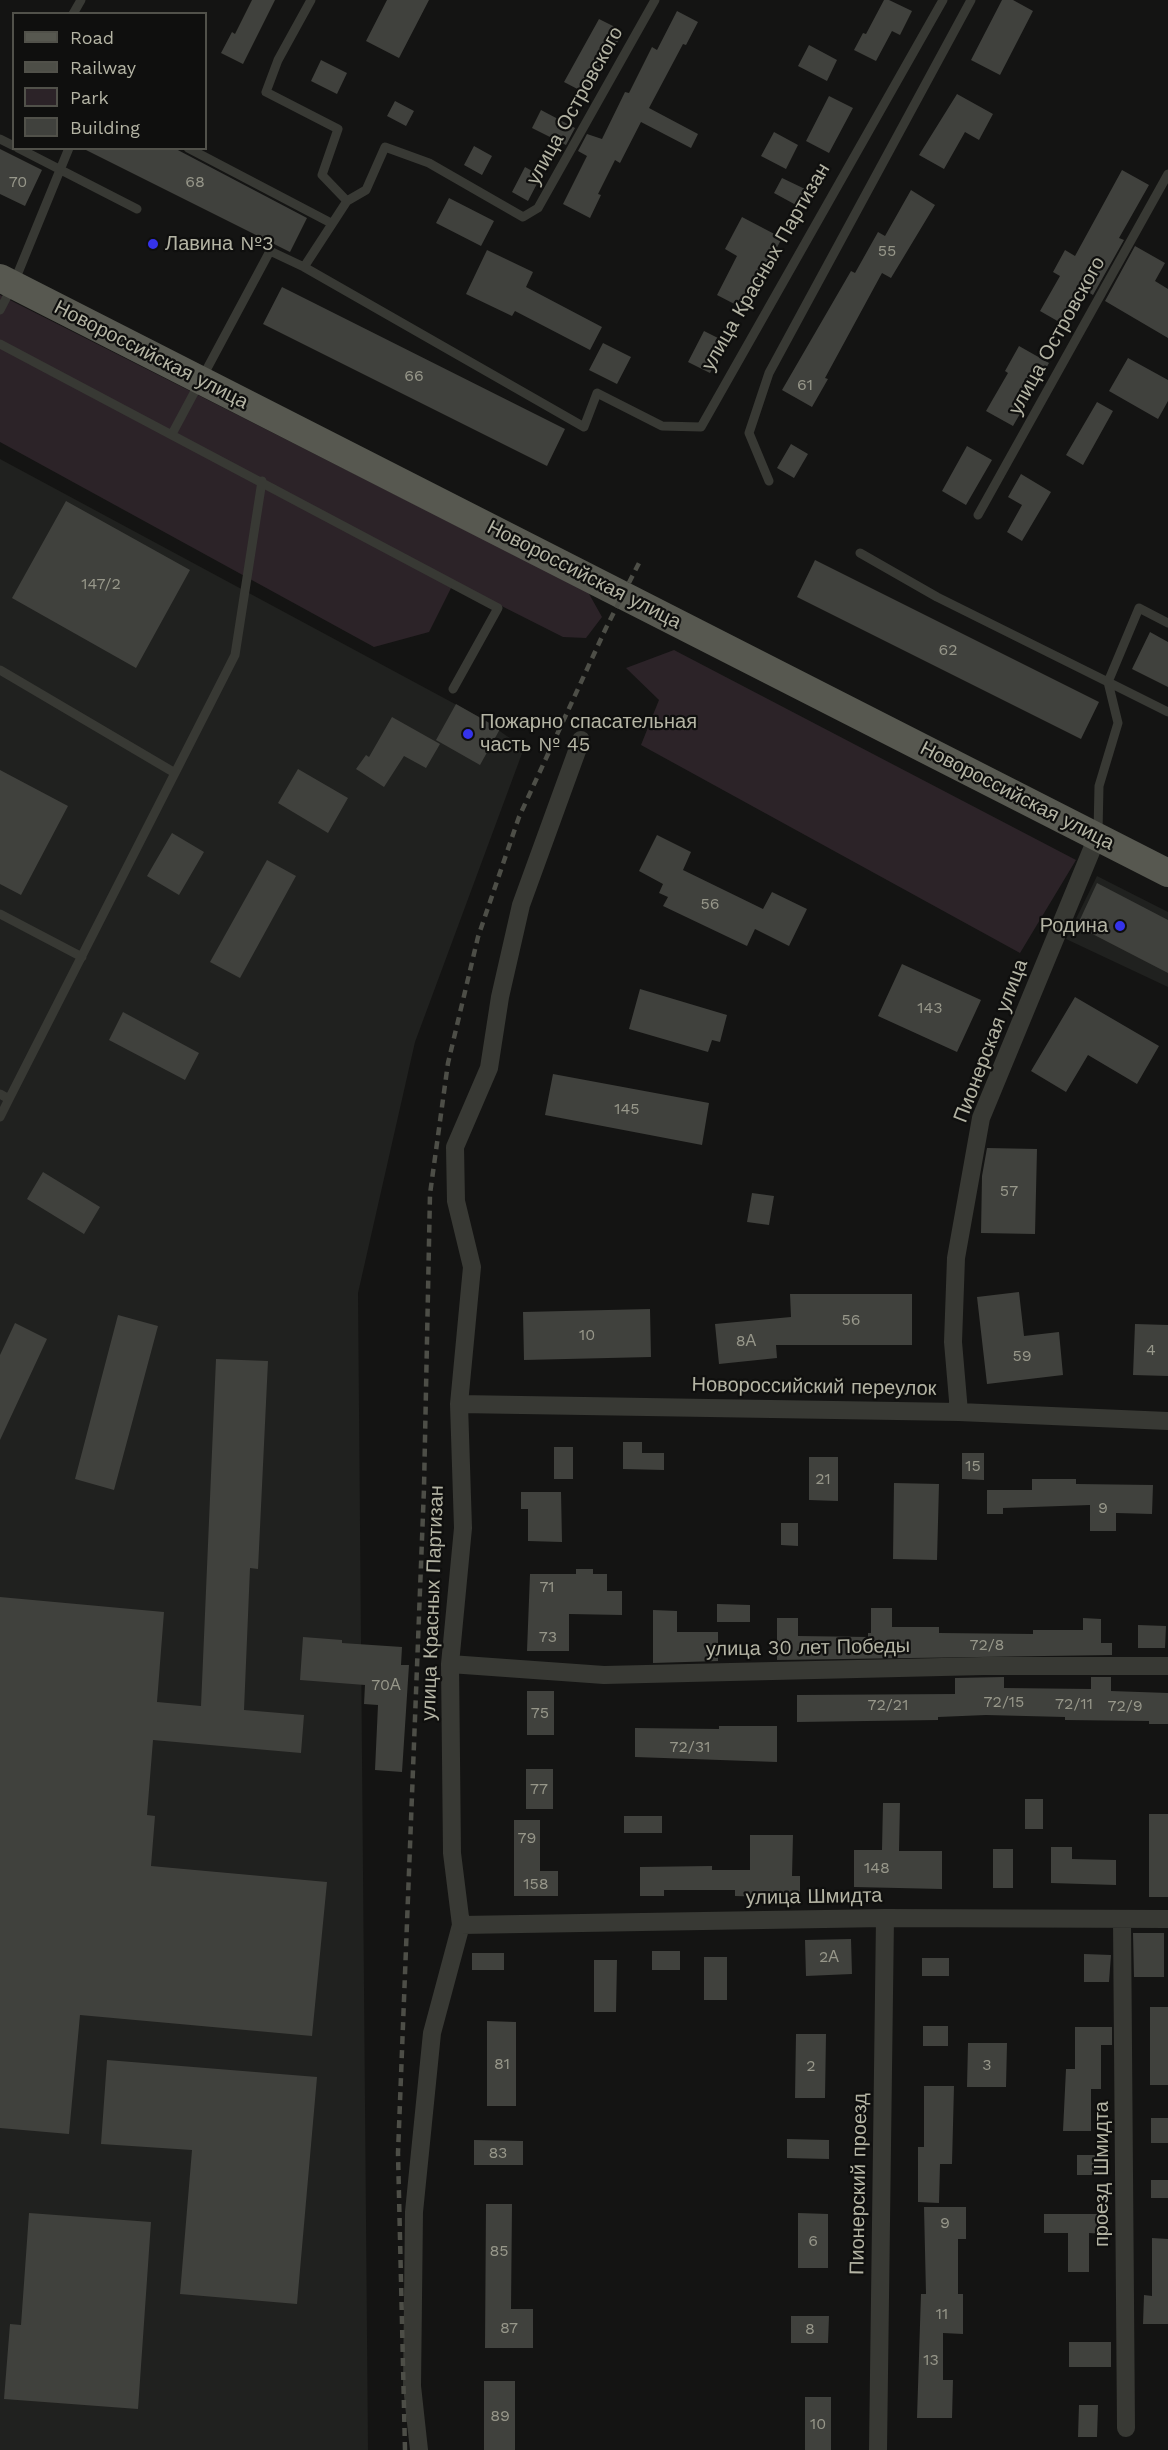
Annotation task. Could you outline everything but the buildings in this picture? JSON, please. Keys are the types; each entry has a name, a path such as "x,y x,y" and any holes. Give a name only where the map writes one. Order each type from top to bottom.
{"main road":[{"name":"Новороссийская улица","path":"7,282 1168,873"}],"street":[{"name":"улица Красных Партизан","path":"419,2450 412,2386 414,2212 432,2033 461,1925 452,1853 450,1664 463,1528 459,1404 472,1267 456,1201 455,1147 489,1068 500,997 521,905 581,740"},
{"name":"Пионерская улица","path":"959,1412 953,1342 956,1258 981,1118 1097,837"},
{"name":"Новороссийский переулок","path":"459,1404 959,1412 1168,1421"},
{"name":"улица 30 лет Победы","path":"450,1664 604,1675 984,1666 1168,1665"},
{"name":"улица Шмидта","path":"461,1925 885,1918 1168,1919"},
{"name":"Пионерский проезд","path":"878,2450 885,1918"},
{"name":"проезд Шмидта","path":"1122,1920 1126,2428"}],"lane":[{"path":"172,434 270,251 304,267 330,223 347,201 322,175 338,129 266,92 278,60 311,0"},
{"name":"улица Островского","path":"347,201 366,190 385,147 429,163 523,217 538,208 655,0"},
{"name":"улица Красных Партизан","path":"304,267 584,428 597,393 662,426 701,427 943,0"},
{"path":"769,481 749,433 769,373 971,0"},
{"path":"22,150 137,209"},
{"path":"0,310 7,282 68,150"},
{"path":"192,150 330,223"},
{"name":"улица Островского","path":"978,515 1168,174"},
{"path":"0,344 498,608 453,689"},
{"path":"0,1117 4,1097 82,957 235,656 262,481"},
{"path":"860,553 937,597 1168,712"},
{"path":"1097,837 1099,786 1118,723 1108,682 1139,608 1168,623"},
{"path":"0,670 175,773"},
{"path":"0,914 82,957"}],"shaded area":[{"path":"0,459 481,718 524,748 415,1042 358,1293 368,2450 0,2450"},
{"name":"Родина","path":"1097,876 1168,912 1168,987 1066,939"}],"green space":[{"path":"0,295 588,592 602,617 586,638 563,637 454,582 429,632 374,647 0,442"},
{"path":"674,650 1076,860 1020,953 641,745 659,700 626,668"}],"railway":[{"path":"405,2450 398,2153 424,1488 430,1194 448,1063 478,937 519,817 606,628 640,561"}],"place":[{"name":"Лавина №3","path":"153,244"},
{"name":"Пожарно спасательная часть № 45","path":"468,734"},
{"name":"Родина","path":"1120,926"}]}
